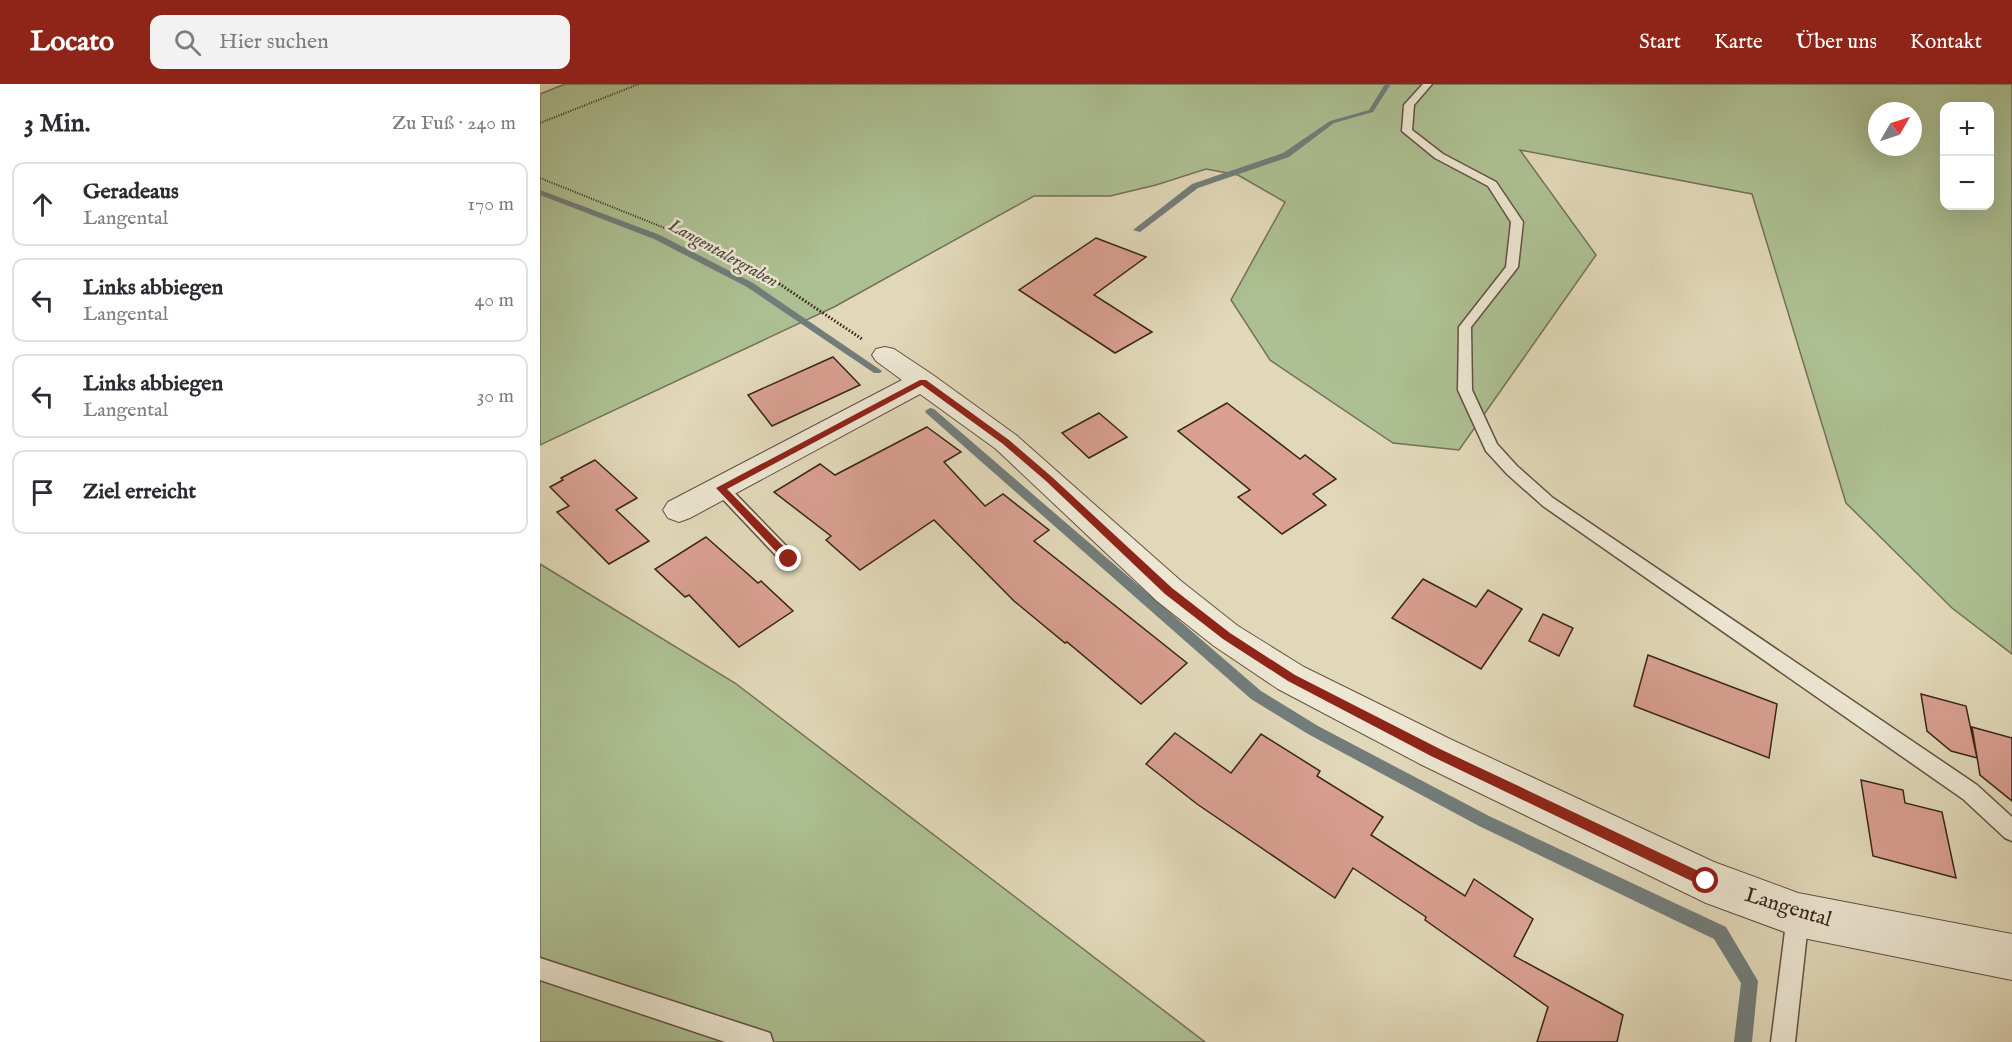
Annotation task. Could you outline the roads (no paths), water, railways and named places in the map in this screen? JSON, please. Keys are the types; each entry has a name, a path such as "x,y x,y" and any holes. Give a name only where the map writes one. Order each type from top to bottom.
{"street":[{"name":"Langental","path":"885,355 1006,442 1169,591 1226,636 1292,678 1597,831 1706,881 1797,915 2012,957"},
{"path":"679,510 923,381"}],"lane":[{"path":"1428,84 1409,105 1407,131 1439,156 1492,184 1517,222 1512,267 1465,327 1465,390 1491,447 1512,470 1548,502 1970,792 2012,831"},
{"path":"721,488 789,559"},
{"path":"1783,1042 1797,915"},
{"path":"540,969 761,1042"}],"waterway":[{"path":"1137,230 1195,186 1286,155 1332,122 1371,111 1388,84"},
{"name":"Langentalergraben","path":"540,192 657,237 750,285 877,371"},
{"name":"Langentalergraben","path":"930,411 1256,695 1313,730 1484,821 1720,933 1750,981 1743,1042"}]}
